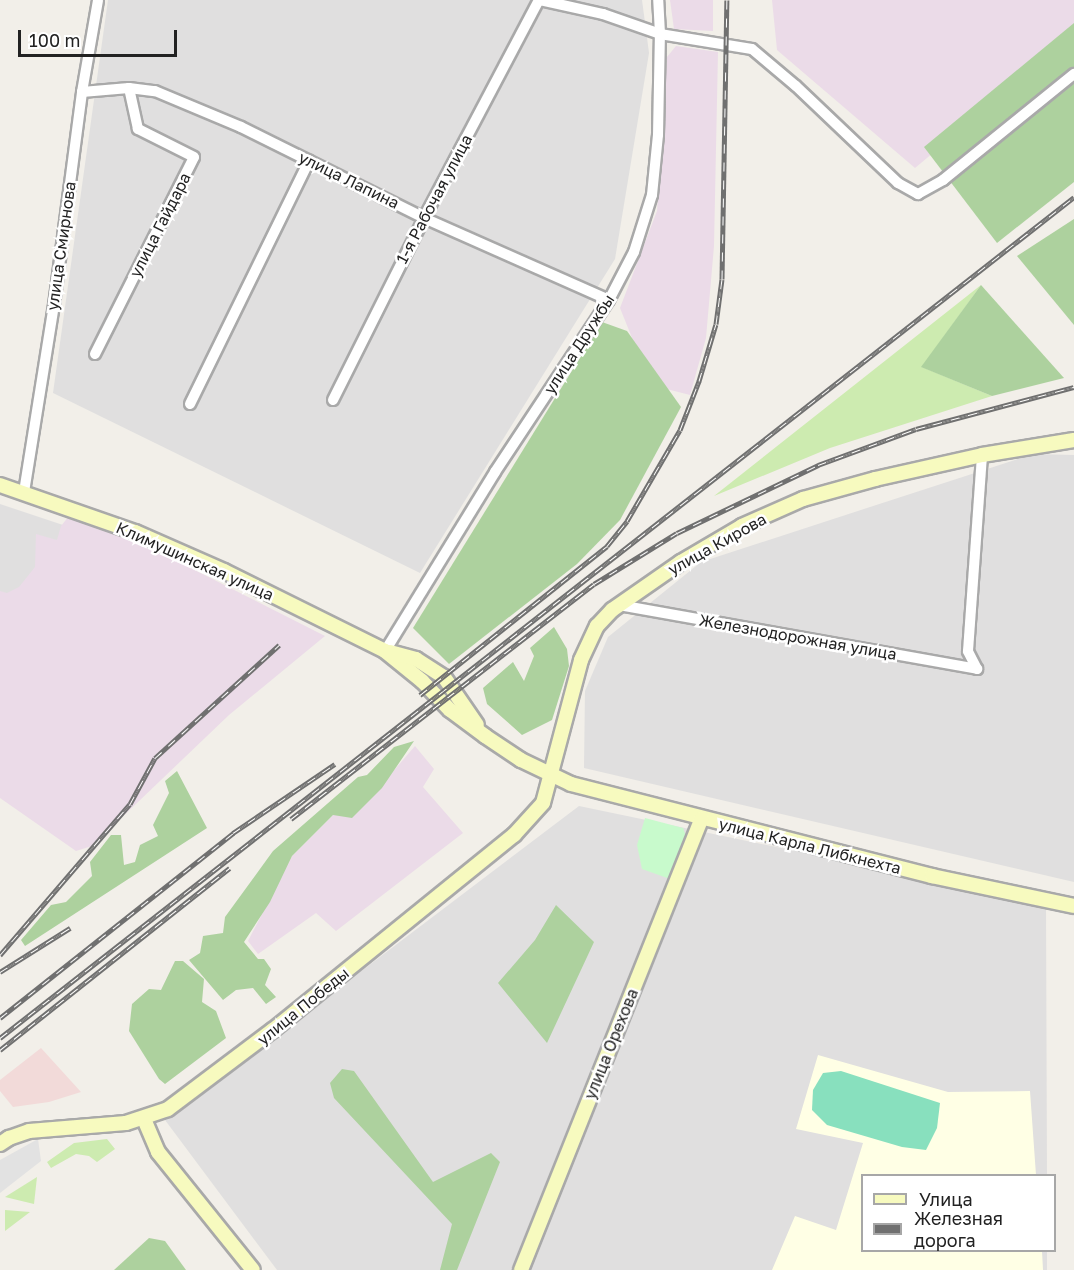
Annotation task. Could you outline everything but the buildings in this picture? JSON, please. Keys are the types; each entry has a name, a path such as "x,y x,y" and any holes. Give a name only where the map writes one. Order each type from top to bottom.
{"street":[{"name":"улица Смирнова","path":"24,492 54,304 82,92 98,0"},
{"name":"1-я Рабочая улица","path":"333,400 424,218 540,0 603,14 660,34 752,49 796,86 898,183 918,194 943,180 1074,74"},
{"name":"улица Дружбы","path":"385,651 495,472 609,300 634,252 652,195 658,135 660,34 658,0"},
{"name":"улица Лапина","path":"82,92 129,88 155,90 241,127 424,218 609,300"},
{"name":"улица Гайдара","path":"95,354 194,158 138,129 129,88"},
{"path":"190,404 309,161"},
{"name":"улица Кирова","path":"550,775 581,660 597,626 619,605 681,562 742,526 803,499 875,479 982,455 1074,440"},
{"name":"Железнодорожная улица","path":"619,605 977,669 968,651 982,455"},
{"name":"Климушинская улица","path":"0,485 154,541 224,572 385,651 416,658 444,677 485,736 550,775"},
{"name":"улица Карла Либкнехта","path":"550,775 571,784 701,819 932,876 1074,906"},
{"name":"улица Победы","path":"0,1144 29,1131 126,1124 168,1109 273,1030 514,835 543,803 550,775"},
{"name":"улица Орехова","path":"521,1270 701,819"},
{"path":"144,1119 158,1152 253,1270"}],"shaded area":[{"path":"108,0 642,0 649,53 615,259 420,573 53,393"},
{"path":"670,0 713,0 713,31 674,29"},
{"path":"772,0 1074,0 1074,35 915,168 777,50"},
{"path":"676,46 718,52 714,246 706,338 690,395 651,385 620,308 657,211 667,57"},
{"path":"1033,454 1074,455 1074,882 584,768 585,691 608,637 701,562"},
{"path":"0,504 63,525 0,731"},
{"path":"69,516 163,554 325,636 229,715 92,846 76,851 0,798 0,591 7,593 19,587 35,567 36,534 57,540 61,526"},
{"path":"415,746 434,769 423,787 463,833 336,931 316,913 258,954 248,941 292,856 333,815 390,775"},
{"path":"579,806 1046,903 1047,1174 861,1174 861,1252 1047,1252 1047,1270 277,1270 165,1120"},
{"path":"41,1048 81,1092 49,1102 13,1107 0,1091 0,1080"},
{"path":"818,1055 948,1092 1030,1091 1036,1174 861,1174 861,1252 1042,1252 1043,1270 772,1270 795,1216 836,1230 863,1143 796,1129"},
{"path":"38,1139 41,1161 0,1193 0,1160"}],"green space":[{"path":"1074,23 1074,182 997,243 924,147"},
{"path":"1074,219 1074,325 1017,256"},
{"path":"981,285 922,367 992,396 830,448 714,496"},
{"path":"981,285 1064,378 992,396 921,367"},
{"path":"602,322 627,331 681,407 620,520 577,564 449,664 413,628"},
{"path":"554,627 567,649 569,666 552,720 522,735 487,704 483,688 513,662 524,681 534,656 530,648"},
{"path":"414,741 382,788 352,818 333,815 292,856 270,902 244,942 258,959 264,959 271,969 265,985 276,997 266,1004 253,988 236,990 223,1000 189,960 200,953 203,936 223,933 225,917 273,851 358,777 367,775 394,747"},
{"path":"177,771 207,828 25,946 21,940 51,905 66,902 92,876 90,862 111,835 121,835 124,865 135,862 140,845 158,836 153,825 169,793 165,781"},
{"path":"645,818 683,828 687,839 670,879 642,869 637,845"},
{"path":"556,905 594,942 547,1043 498,983 535,940"},
{"path":"175,961 183,961 204,979 202,1002 216,1011 226,1038 165,1084 159,1079 129,1031 132,1004 149,989 161,990"},
{"path":"342,1069 354,1071 433,1182 491,1153 500,1162 457,1270 440,1270 452,1224 334,1098 330,1083"},
{"path":"841,1071 940,1103 937,1128 926,1150 902,1147 827,1125 812,1110 813,1090 823,1073"},
{"path":"107,1139 115,1149 97,1162 89,1156 76,1154 51,1168 47,1162 74,1143"},
{"path":"37,1177 34,1204 5,1197"},
{"path":"5,1210 30,1212 5,1231"},
{"path":"149,1238 165,1241 186,1270 114,1270"}],"railway":[{"path":"420,695 607,546 627,521 680,430 699,381 716,324 722,279 727,0"},
{"path":"0,1038 1074,197"},
{"path":"291,819 594,584 677,533 818,465 916,429 1074,387"},
{"path":"0,955 130,804 155,758 279,645"},
{"path":"0,1018 233,833 335,764"},
{"path":"0,1050 230,868"},
{"path":"0,972 70,928"}]}
